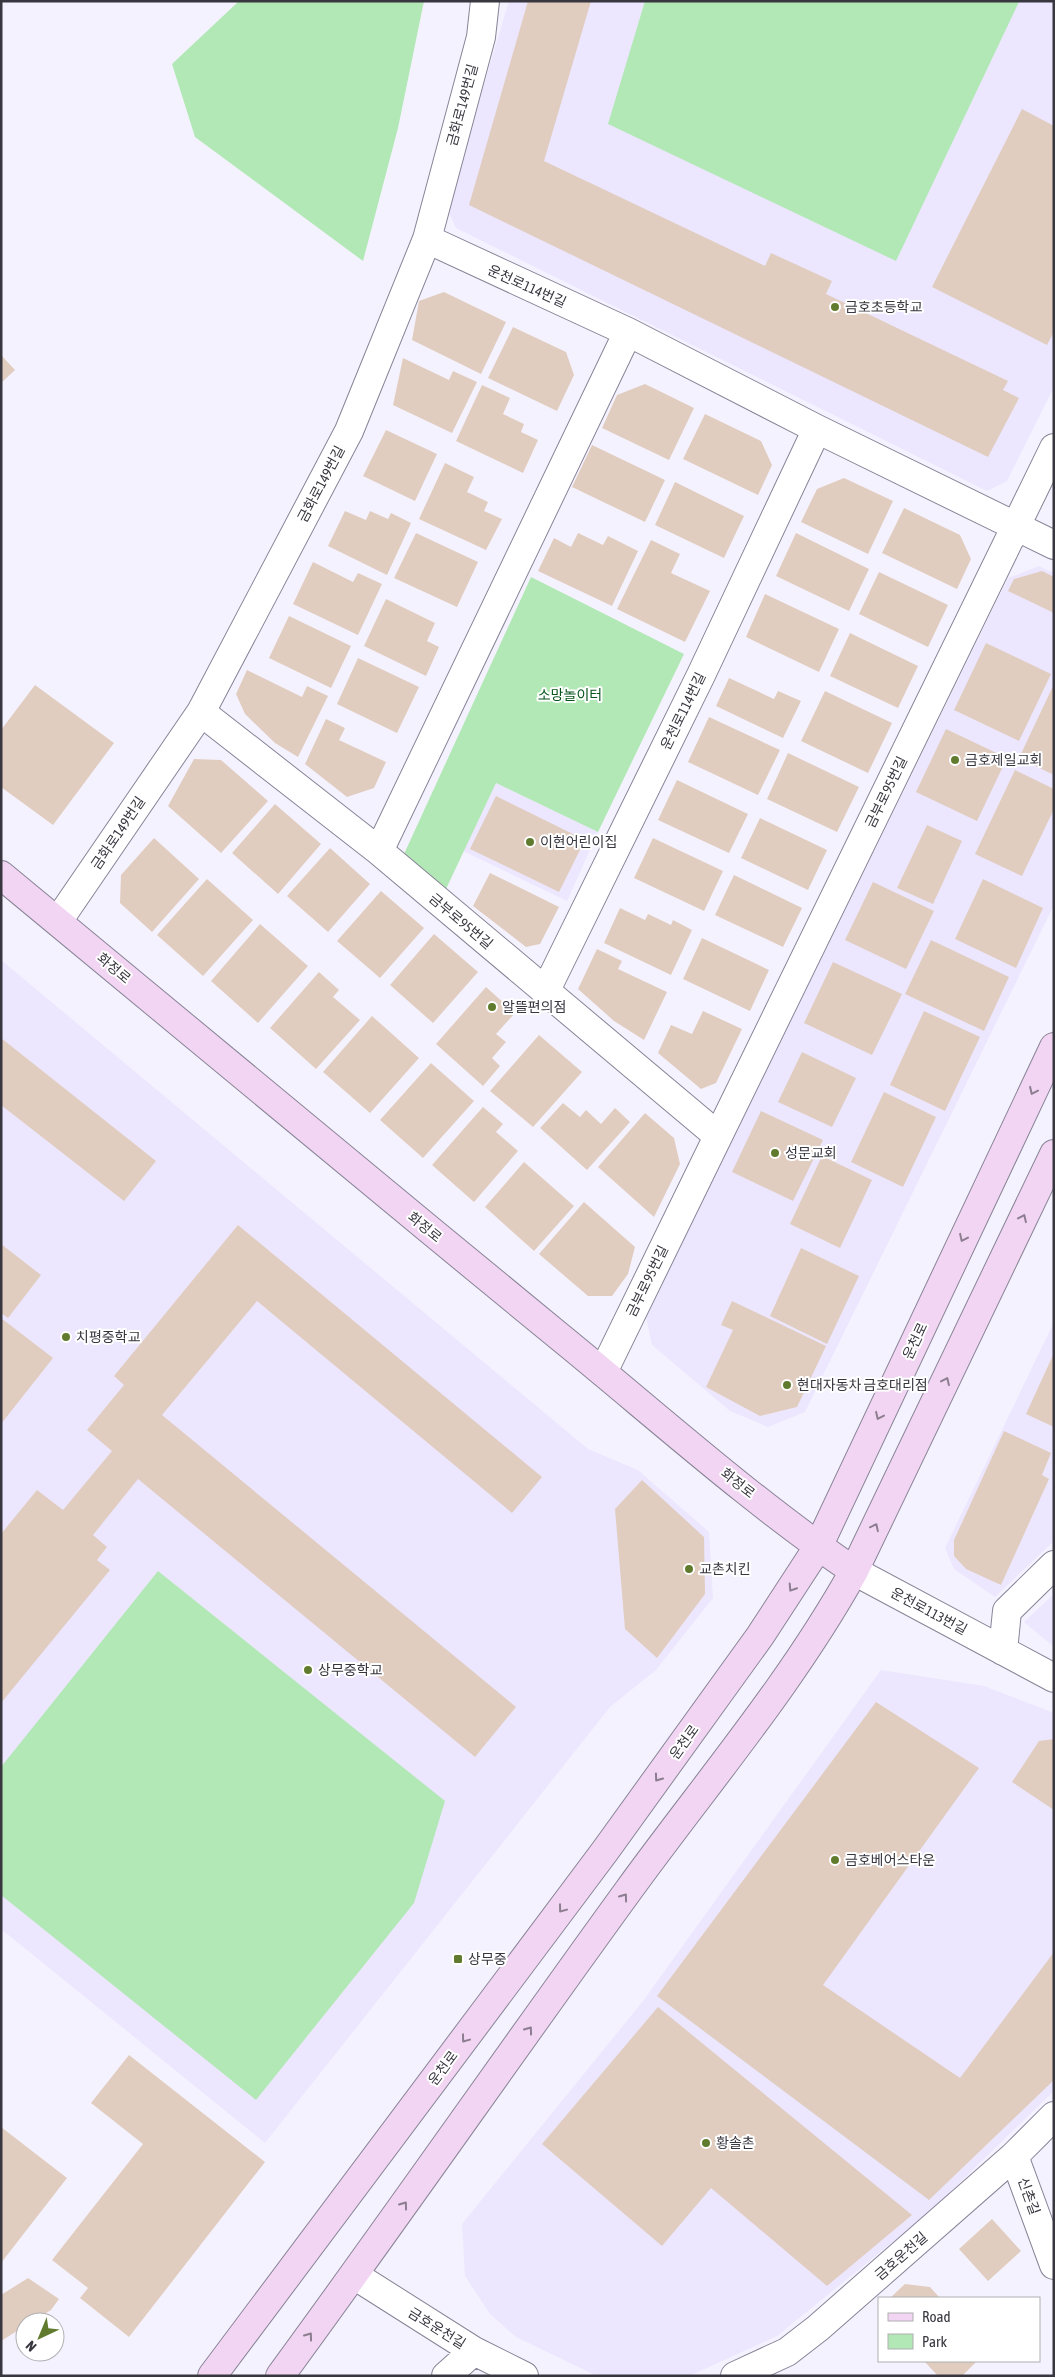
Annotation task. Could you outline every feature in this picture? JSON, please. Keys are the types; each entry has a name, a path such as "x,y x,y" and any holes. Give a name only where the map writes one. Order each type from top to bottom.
{"street":[{"name":"금화로149번길","path":"58,921 201,712 349,431 427,239 480,37 485,1"},
{"name":"운천로114번길","path":"427,239 628,332 1054,545"},
{"path":"379,851 628,332"},
{"name":"운천로114번길","path":"546,992 705,666 817,428"},
{"name":"금부로95번길","path":"603,1372 717,1135 1054,448"},
{"name":"금부로95번길","path":"201,712 379,851 717,1135"},
{"name":"화정로","path":"1,875 603,1372 818,1547 854,1572"},
{"name":"운천로","path":"212,2376 606,1851 760,1636 818,1547 1054,1047"},
{"path":"280,2376 629,1890 798,1664 854,1572 1054,1154"},
{"path":"1003,1651 1007,1611 1054,1565"},
{"name":"운천로113번길","path":"854,1572 1054,1678"},
{"name":"금호운천길","path":"735,2376 787,2352 818,2328 1014,2156 1054,2116"},
{"name":"신촌길","path":"1014,2156 1054,2264"},
{"name":"금호운천길","path":"354,2275 474,2351 524,2376"},
{"path":"446,2376 474,2351"}],"shaded area":[{"name":"금호초등학교","path":"509,1 1054,1 1054,387 1007,481 987,491 456,228 447,208"},
{"path":"1039,566 1054,573 1054,905 805,1412 768,1427 730,1411 652,1345 646,1317 1008,578"},
{"name":"이현어린이집","path":"496,783 598,832 567,901 463,851"},
{"name":"상무중학교","path":"1,960 588,1449 638,1470 709,1532 713,1598 656,1670 610,1707 265,2143 1,1929"},
{"path":"1054,1322 1054,1541 995,1597 954,1569 945,1548"},
{"path":"1054,1594 1054,1647 1024,1622"},
{"path":"881,1670 984,1686 1054,1713 1054,2091 926,2215 777,2336 689,2376 597,2376 516,2337 490,2314 465,2276 462,2224 643,2001"}],"green space":[{"path":"239,1 424,1 398,128 363,261 195,137 172,64"},
{"path":"645,1 1019,2 896,261 608,124"},
{"name":"소망놀이터","path":"531,577 684,654 598,832 496,783 446,889 404,854"},
{"path":"158,1571 445,1801 414,1903 256,2100 1,1895 1,1767"}],"building":[{"path":"528,1 591,1 544,161 765,266 771,253 832,281 826,294 1008,381 1003,390 1019,398 988,457 469,205"},
{"path":"1022,109 1054,126 1054,332 1047,345 932,287"},
{"path":"444,292 506,322 481,374 412,340 419,301"},
{"path":"513,327 566,352 574,375 557,411 488,378"},
{"path":"1,355 15,370 1,383"},
{"path":"403,358 449,380 453,371 477,382 452,433 393,405"},
{"path":"645,384 694,408 669,460 602,428 617,395"},
{"path":"482,385 510,398 503,414 524,424 521,432 538,440 523,473 456,441"},
{"path":"705,414 761,441 772,465 758,495 683,459"},
{"path":"386,430 437,454 415,501 363,476"},
{"path":"592,445 665,480 645,522 572,487"},
{"path":"445,463 474,477 467,492 488,502 484,511 502,519 486,550 419,519"},
{"path":"844,478 893,501 868,554 801,522 817,489"},
{"path":"675,482 744,516 724,558 655,525"},
{"path":"904,508 960,535 971,559 957,589 882,553"},
{"path":"345,511 366,520 370,511 388,519 391,513 411,523 387,575 328,546"},
{"path":"416,533 478,562 457,607 394,578"},
{"path":"578,533 603,545 608,536 638,551 612,606 538,571 554,538 571,547"},
{"path":"796,533 869,569 849,611 776,576"},
{"path":"651,540 680,554 671,573 710,591 685,642 617,609"},
{"path":"313,562 353,582 358,573 382,584 358,635 293,604"},
{"path":"1042,571 1054,577 1054,613 1008,591 1014,579"},
{"path":"879,572 948,605 928,647 859,614"},
{"path":"765,594 839,629 819,672 746,637"},
{"path":"386,599 435,623 427,641 439,647 426,676 364,646"},
{"path":"289,616 351,646 331,688 269,658"},
{"path":"850,633 918,666 898,708 830,676"},
{"path":"986,643 1051,674 1019,741 954,710"},
{"path":"358,658 419,687 397,733 337,704"},
{"path":"247,670 302,697 307,686 328,696 298,757 275,743 245,714 236,694"},
{"path":"729,678 774,699 778,691 801,701 783,738 716,706"},
{"path":"1054,684 1054,775 1019,758"},
{"path":"35,685 114,743 53,825 1,787 1,730"},
{"path":"825,691 892,723 868,773 801,741"},
{"path":"709,717 780,750 758,795 688,762"},
{"path":"326,719 345,728 339,740 386,762 374,788 347,797 305,764"},
{"path":"946,729 1007,758 977,821 916,792"},
{"path":"788,753 859,787 837,832 767,799"},
{"path":"194,759 221,760 268,801 221,853 168,806"},
{"path":"1015,770 1054,789 1054,809 1022,876 975,854"},
{"path":"677,780 748,814 729,853 658,820"},
{"name":"이현어린이집","path":"496,796 585,840 559,892 470,849"},
{"path":"275,804 321,844 278,894 232,853"},
{"path":"760,818 827,850 808,890 741,858"},
{"path":"927,825 962,841 933,904 897,888"},
{"path":"154,838 199,879 152,932 120,903 121,875"},
{"path":"653,838 723,871 704,911 634,878"},
{"path":"330,848 370,884 328,932 287,896"},
{"path":"490,873 559,907 540,944 526,947 473,906"},
{"path":"734,875 802,908 783,947 715,915"},
{"path":"207,879 253,920 203,976 157,935"},
{"path":"983,879 1043,908 1016,968 955,939"},
{"path":"873,882 934,911 906,969 845,940"},
{"path":"381,891 424,928 380,978 337,941"},
{"path":"620,908 645,920 648,914 671,925 673,920 692,930 671,975 604,943"},
{"path":"260,924 308,966 258,1023 211,981"},
{"path":"434,934 478,972 433,1023 390,985"},
{"path":"702,938 769,970 750,1011 683,979"},
{"path":"931,940 1009,977 984,1031 905,994"},
{"path":"597,949 622,961 618,969 667,992 644,1040 614,1021 578,989"},
{"path":"833,962 902,994 872,1055 804,1023"},
{"path":"319,972 339,990 333,997 360,1020 316,1069 270,1028"},
{"path":"486,987 515,1013 496,1034 506,1042 492,1058 500,1066 483,1086 436,1044"},
{"path":"703,1011 742,1029 716,1083 701,1089 658,1053 671,1025 692,1034"},
{"path":"924,1011 980,1037 945,1111 890,1085"},
{"path":"372,1016 419,1058 370,1113 323,1072"},
{"path":"539,1035 582,1072 533,1127 490,1091"},
{"path":"1,1038 156,1161 124,1201 1,1105"},
{"path":"802,1052 856,1078 832,1127 778,1102"},
{"path":"431,1063 474,1101 423,1158 380,1120"},
{"path":"884,1092 936,1117 903,1187 851,1162"},
{"path":"563,1103 580,1117 586,1110 601,1124 615,1108 630,1122 587,1170 540,1128"},
{"path":"483,1107 503,1124 496,1132 518,1151 474,1202 432,1165"},
{"path":"761,1111 823,1140 793,1201 732,1172"},
{"path":"645,1113 674,1138 680,1164 654,1217 598,1167"},
{"path":"822,1156 872,1180 840,1248 790,1224"},
{"path":"524,1162 574,1206 534,1251 485,1207"},
{"path":"584,1202 635,1247 628,1274 612,1296 588,1296 539,1254"},
{"name":"상무중학교","path":"238,1225 542,1477 512,1513 257,1301 162,1415 516,1707 475,1757 138,1479 93,1535 107,1547 97,1560 110,1570 1,1703 1,1534 37,1490 63,1510 112,1451 87,1430 124,1385 114,1376"},
{"path":"1,1244 41,1275 8,1318 1,1313"},
{"path":"801,1248 859,1276 827,1344 770,1316"},
{"path":"732,1301 826,1346 797,1407 760,1416 706,1387 733,1330 721,1325"},
{"path":"1,1318 53,1358 1,1424"},
{"path":"1054,1353 1054,1427 1026,1414"},
{"path":"1004,1431 1051,1453 1042,1475 1049,1479 1001,1585 966,1569 954,1556 954,1540"},
{"path":"642,1480 704,1537 705,1594 657,1658 625,1629 615,1509"},
{"name":"금호베어스타운","path":"876,1702 979,1768 823,1985 960,2078 1054,1952 1054,2080 929,2200 657,1996"},
{"path":"1054,1739 1054,1810 1012,1782 1039,1741"},
{"path":"658,2007 912,2215 827,2286 711,2188 662,2246 542,2144"},
{"path":"129,2055 265,2162 129,2337 80,2298 88,2288 52,2260 143,2144 91,2103"},
{"path":"1,2127 67,2178 1,2263"},
{"path":"992,2219 1021,2251 988,2281 959,2249"},
{"path":"28,2278 59,2299 48,2312 15,2312 15,2332 1,2341 1,2295"},
{"path":"905,2284 930,2287 939,2297 891,2297"},
{"path":"925,2362 976,2362 962,2376 938,2376"}],"place":[{"name":"금호초등학교","path":"835,307"},
{"name":"금호제일교회","path":"955,760"},
{"name":"이현어린이집","path":"530,842"},
{"name":"알뜰편의점","path":"492,1007"},
{"name":"성문교회","path":"775,1153"},
{"name":"치평중학교","path":"66,1337"},
{"name":"현대자동차 금호대리점","path":"787,1385"},
{"name":"교촌치킨","path":"689,1569"},
{"name":"상무중학교","path":"308,1670"},
{"name":"금호베어스타운","path":"835,1860"},
{"name":"상무중","path":"458,1959"},
{"name":"황솔촌","path":"706,2143"}]}
